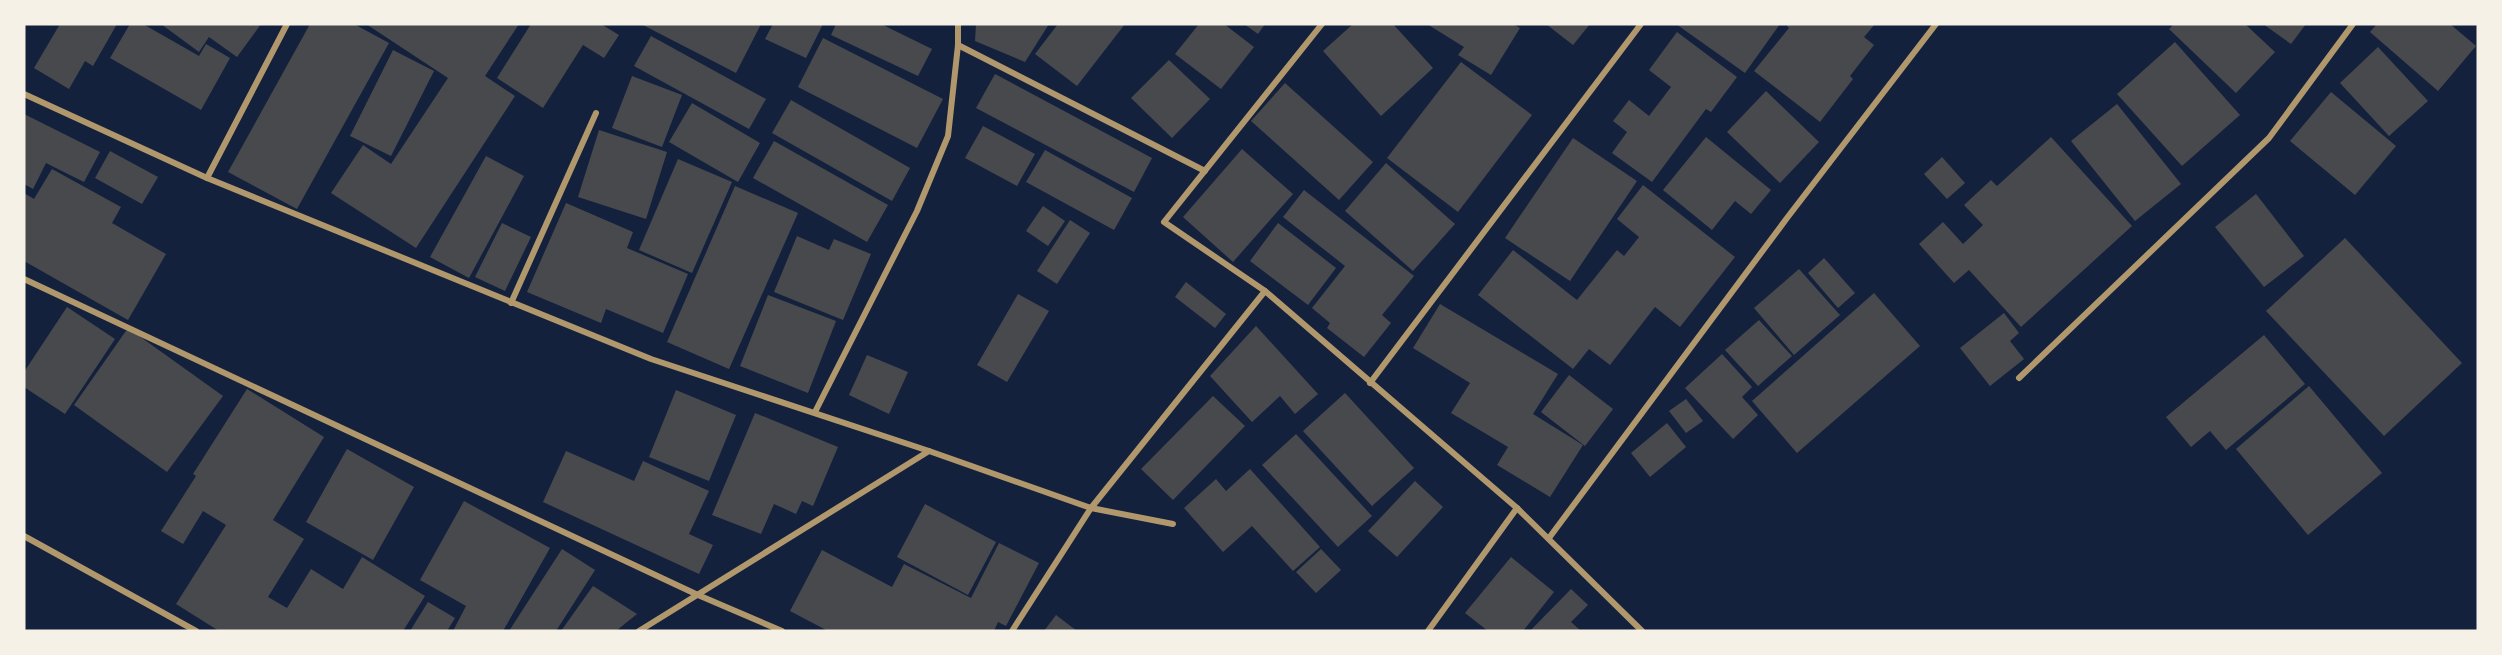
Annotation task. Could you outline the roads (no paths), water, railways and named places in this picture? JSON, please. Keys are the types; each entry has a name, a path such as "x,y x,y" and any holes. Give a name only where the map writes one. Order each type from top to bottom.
{"street":[{"path":"207,178 287,24"},
{"path":"815,412 917,211 948,136 958,45 958,24"},
{"path":"1322,24 1164,222 1265,291 1518,508 1642,631"},
{"path":"1370,383 1641,24"},
{"path":"1550,538 1787,218 1936,24"},
{"path":"2019,378 2269,138 2353,24"},
{"path":"958,45 1205,171"},
{"path":"24,94 207,178 651,359 815,412 1091,508 1173,524"},
{"path":"511,303 596,113"},
{"path":"24,279 698,596 782,631"},
{"path":"1012,631 1091,508 1265,291"},
{"path":"639,631 929,451"},
{"path":"1428,631 1518,508"},
{"path":"24,536 196,631"}]}
